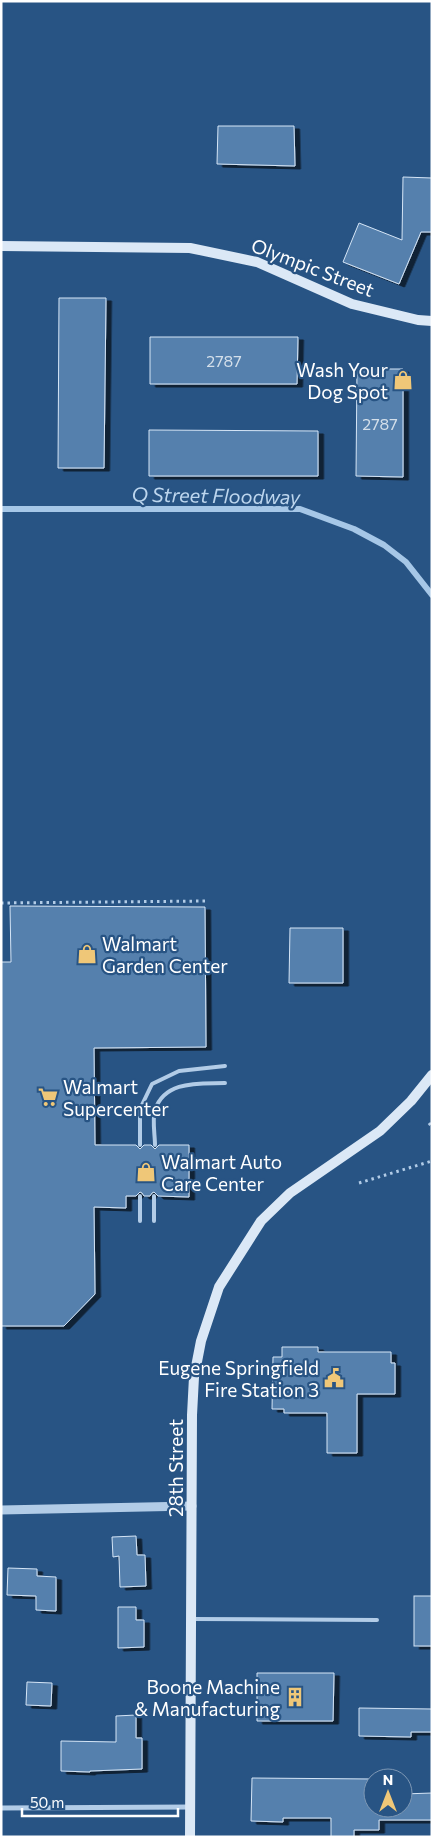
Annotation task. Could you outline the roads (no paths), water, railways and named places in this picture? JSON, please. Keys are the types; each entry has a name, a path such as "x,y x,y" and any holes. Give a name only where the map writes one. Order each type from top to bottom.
{"main road":[{"name":"Olympic Street","path":"1,246 190,248 257,262 352,304 418,320 432,321"},
{"name":"28th Street","path":"190,1837 192,1415 194,1377 201,1341 219,1287 261,1221 290,1193 380,1132 411,1101 432,1075"}],"street":[{"path":"1,1510 192,1506"},
{"path":"1,1808 191,1807"}],"lane":[{"path":"140,1145 140,1109 152,1084 180,1071 225,1066"},
{"path":"155,1145 155,1111 164,1094 182,1085 225,1083"},
{"path":"140,1196 140,1221"},
{"path":"154,1196 154,1220"},
{"path":"191,1618 377,1620"}],"waterway":[{"name":"Q Street Floodway","path":"1,509 300,509 354,529 384,545 406,562 432,595"}],"place":[{"name":"Wash Your Dog Spot","path":"403,380"},
{"name":"Walmart Garden Center","path":"87,954"},
{"name":"Walmart Supercenter","path":"48,1097"},
{"name":"Walmart Auto Care Center","path":"146,1172"},
{"name":"Eugene Springfield Fire Station 3","path":"334,1378"},
{"name":"Boone Machine & Manufacturing","path":"295,1697"}]}
